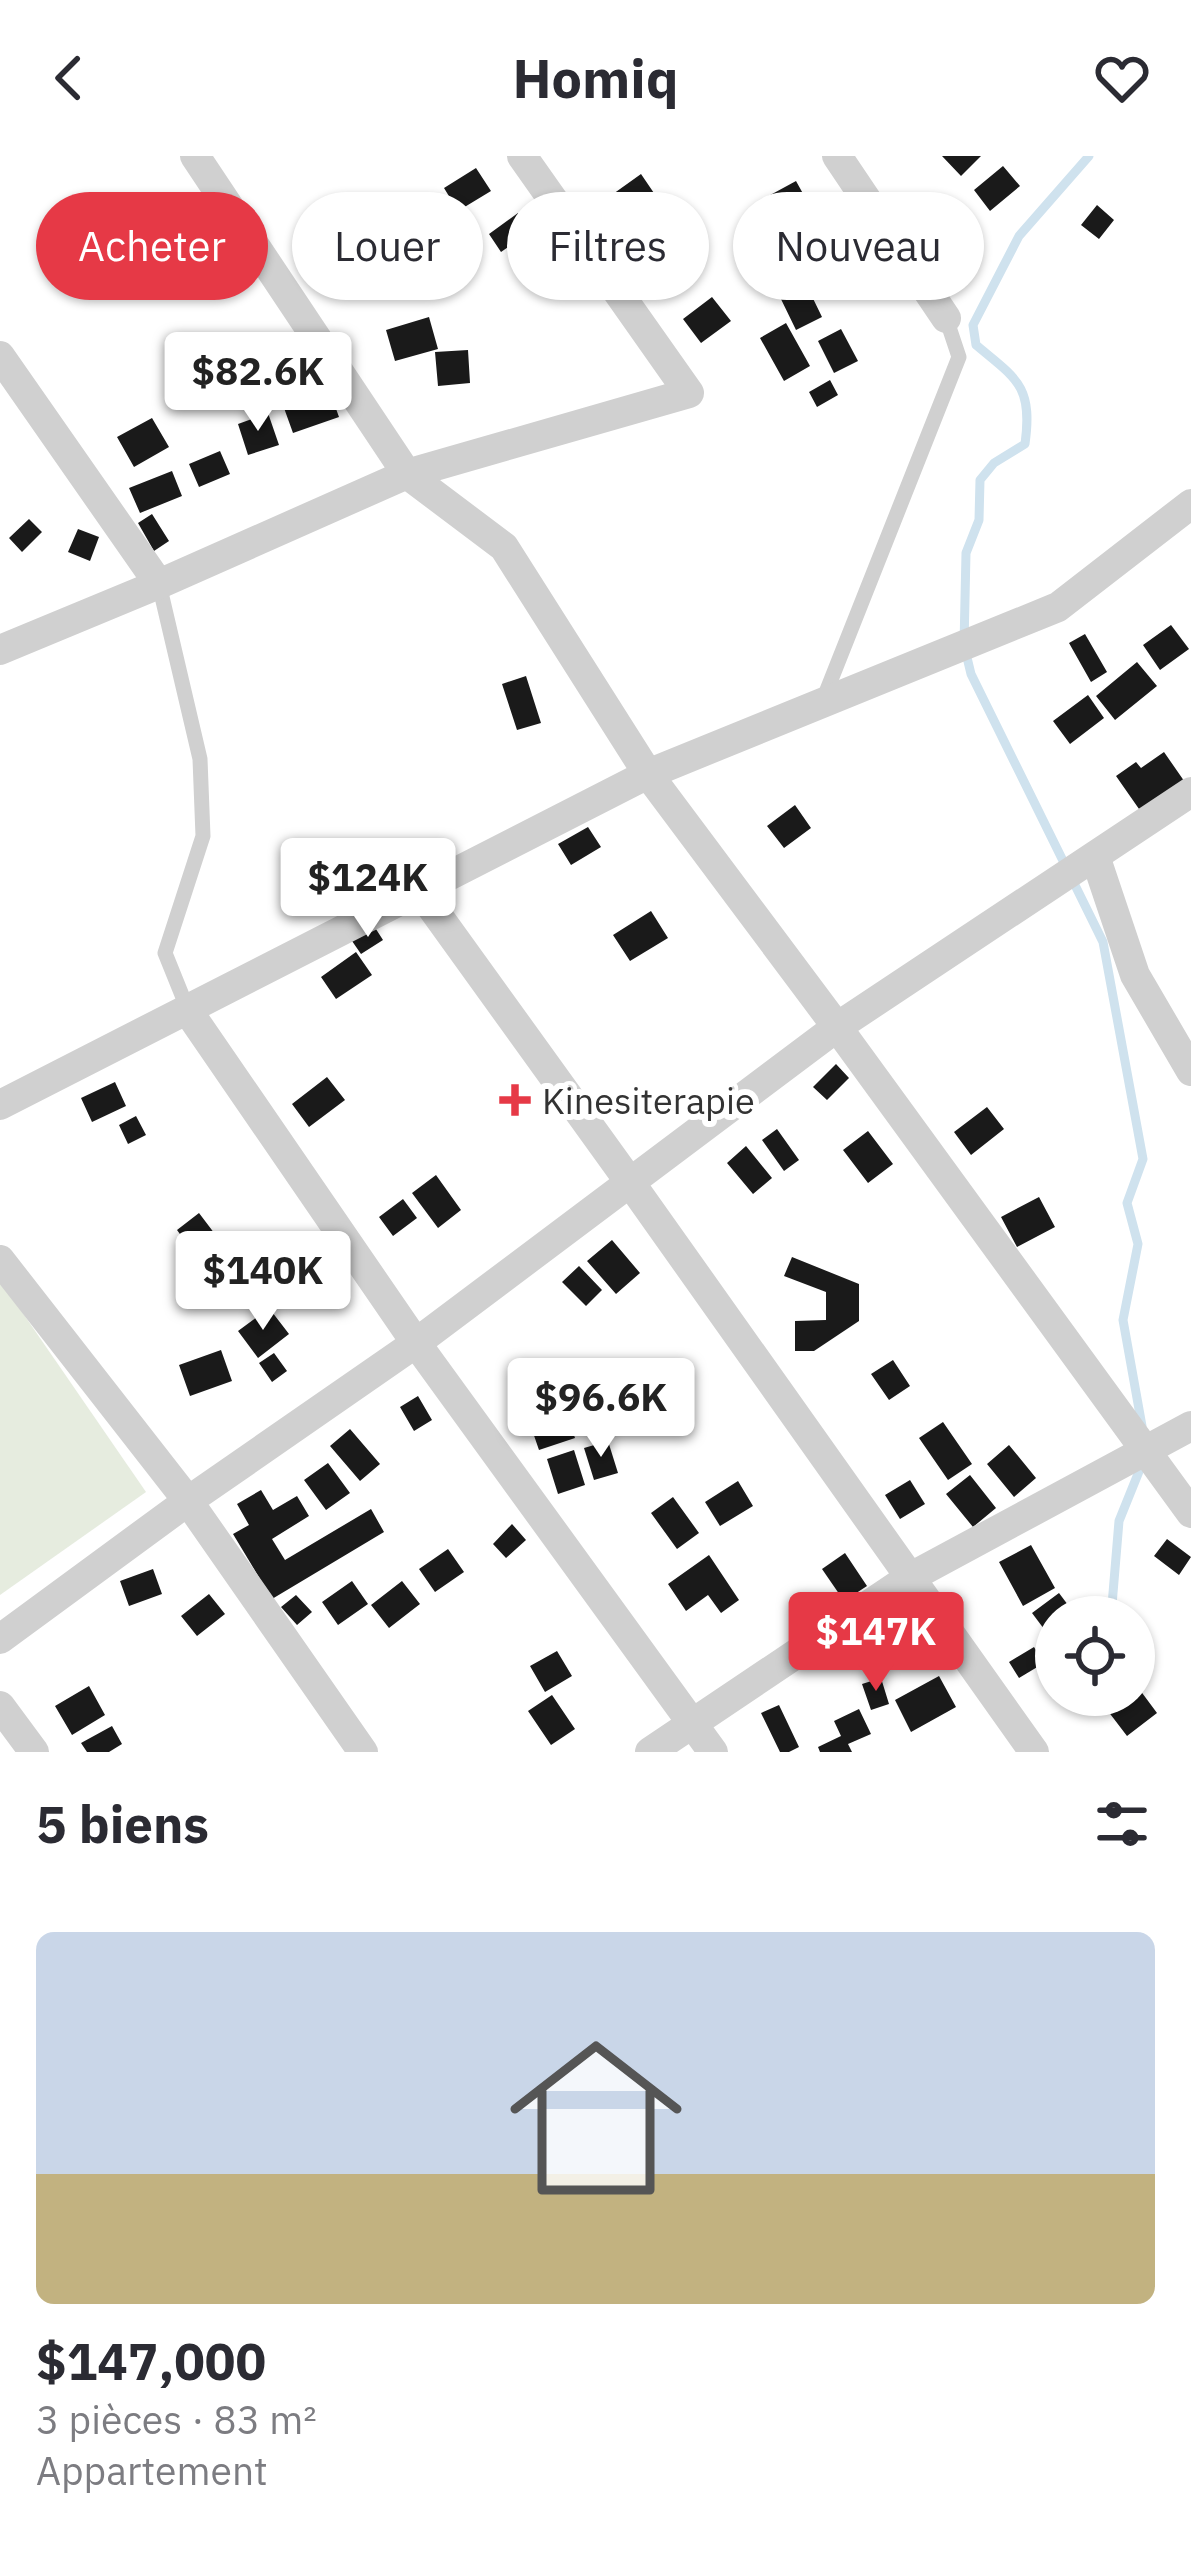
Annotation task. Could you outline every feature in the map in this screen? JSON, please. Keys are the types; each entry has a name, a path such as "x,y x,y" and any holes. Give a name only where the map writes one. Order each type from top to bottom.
{"street":[{"path":"195,156 407,473 504,547 648,774 1191,1513"},
{"path":"0,650 407,473 689,394 522,156"},
{"path":"837,156 946,319"},
{"path":"0,356 160,584"},
{"path":"0,1106 648,774 1058,607 1191,504"},
{"path":"0,1639 416,1343 837,1028 1191,792"},
{"path":"1078,867 1191,1071"},
{"path":"420,891 1034,1752"},
{"path":"188,1011 416,1343 713,1752"},
{"path":"0,1260 188,1501 363,1752"},
{"path":"650,1752 909,1578 1191,1426"},
{"path":"0,1706 34,1752"}],"lane":[{"path":"822,703 959,357 946,319"},
{"path":"160,584 200,759 203,836 165,953 188,1011"}],"shaded area":[{"path":"0,1280 146,1492 0,1595"}],"building":[{"path":"942,156 981,156 961,176"},
{"path":"1003,166 1020,186 990,211 984,192 974,190"},
{"path":"476,168 491,191 483,196 483,192 446,192 444,188"},
{"path":"641,174 653,192 616,192"},
{"path":"796,181 802,192 776,192"},
{"path":"1097,205 1114,220 1099,239 1081,225"},
{"path":"507,221 507,248 501,252 489,234"},
{"path":"712,297 731,321 701,343 683,319"},
{"path":"781,300 814,300 822,317 796,330"},
{"path":"429,317 438,349 395,361 386,330"},
{"path":"786,323 810,366 784,381 760,338"},
{"path":"841,329 858,361 834,373 818,341"},
{"path":"468,350 470,383 438,386 435,352"},
{"path":"830,380 838,395 817,407 809,392"},
{"path":"330,392 339,417 293,433 284,408"},
{"path":"268,413 279,445 248,455 238,424"},
{"path":"152,418 169,447 134,467 117,437"},
{"path":"220,451 230,474 199,487 189,464"},
{"path":"172,471 182,496 140,513 129,488"},
{"path":"152,514 169,541 154,551 138,523"},
{"path":"29,519 42,532 22,552 9,538"},
{"path":"78,529 99,537 90,561 68,552"},
{"path":"1171,625 1189,649 1160,670 1143,645"},
{"path":"1085,634 1107,672 1091,682 1069,643"},
{"path":"1137,662 1157,686 1115,720 1096,696"},
{"path":"526,676 541,723 517,730 502,684"},
{"path":"1088,695 1104,718 1070,744 1053,721"},
{"path":"1164,752 1189,788 1146,819 1116,776 1136,762 1141,768"},
{"path":"795,805 811,828 784,848 767,826"},
{"path":"588,827 601,847 571,865 558,844"},
{"path":"651,911 668,938 630,961 613,935"},
{"path":"374,926 383,940 361,954 352,941"},
{"path":"356,952 372,975 336,999 321,977"},
{"path":"836,1064 849,1078 827,1100 813,1087"},
{"path":"327,1077 345,1100 309,1127 292,1104"},
{"path":"115,1082 126,1106 92,1122 81,1098"},
{"path":"987,1107 1004,1129 971,1155 954,1132"},
{"path":"136,1116 146,1135 128,1144 119,1125"},
{"path":"777,1129 799,1160 784,1171 762,1140"},
{"path":"868,1131 893,1164 868,1183 843,1150"},
{"path":"746,1146 772,1178 753,1194 727,1163"},
{"path":"436,1175 461,1210 438,1228 412,1193"},
{"path":"1039,1197 1055,1227 1017,1247 1001,1217"},
{"path":"403,1199 417,1218 393,1236 379,1217"},
{"path":"199,1213 227,1250 204,1267 177,1230"},
{"path":"262,1235 272,1252 251,1265 241,1247"},
{"path":"612,1240 640,1273 616,1294 587,1261"},
{"path":"234,1254 258,1285 234,1305 210,1274"},
{"path":"792,1257 859,1284 859,1321 814,1351 795,1351 795,1321 826,1320 826,1292 784,1276"},
{"path":"579,1266 602,1290 586,1306 562,1282"},
{"path":"269,1308 289,1334 258,1358 238,1331"},
{"path":"221,1350 232,1381 190,1396 179,1365"},
{"path":"274,1353 287,1371 272,1382 259,1363"},
{"path":"893,1360 910,1386 889,1400 871,1374"},
{"path":"418,1396 432,1420 414,1431 400,1407"},
{"path":"565,1408 575,1438 539,1450 529,1421"},
{"path":"943,1422 972,1464 948,1480 919,1438"},
{"path":"350,1429 380,1464 360,1481 330,1446"},
{"path":"608,1441 618,1473 594,1480 584,1448"},
{"path":"1009,1445 1036,1478 1014,1497 987,1464"},
{"path":"574,1450 585,1485 558,1494 547,1459"},
{"path":"328,1463 350,1493 326,1510 304,1480"},
{"path":"970,1475 996,1508 973,1527 946,1494"},
{"path":"910,1480 925,1504 900,1519 885,1495"},
{"path":"738,1481 753,1506 720,1526 705,1502"},
{"path":"261,1490 273,1510 297,1496 309,1516 272,1539 285,1560 371,1509 384,1532 272,1599 233,1534 249,1525 237,1504"},
{"path":"673,1497 699,1533 677,1549 651,1513"},
{"path":"512,1524 526,1540 506,1558 493,1544"},
{"path":"1167,1539 1191,1557 1179,1575 1154,1556"},
{"path":"1031,1545 1055,1588 1023,1606 999,1562"},
{"path":"448,1549 464,1572 435,1592 419,1569"},
{"path":"845,1553 867,1586 844,1601 822,1569"},
{"path":"709,1555 739,1600 721,1613 708,1595 686,1611 668,1584"},
{"path":"153,1569 162,1594 129,1606 120,1581"},
{"path":"352,1581 368,1604 338,1625 322,1602"},
{"path":"402,1581 420,1604 389,1628 371,1605"},
{"path":"209,1594 225,1614 197,1636 181,1616"},
{"path":"296,1595 312,1612 297,1625 281,1607"},
{"path":"1035,1649 1035,1668 1019,1678 1009,1662"},
{"path":"557,1651 572,1676 545,1692 530,1666"},
{"path":"939,1676 956,1707 911,1732 895,1700"},
{"path":"881,1678 889,1704 871,1710 862,1684"},
{"path":"89,1686 105,1715 72,1735 55,1706"},
{"path":"552,1695 575,1729 551,1745 528,1711"},
{"path":"779,1705 799,1747 789,1752 780,1752 761,1713"},
{"path":"859,1709 871,1734 848,1744 852,1752 820,1752 818,1747 841,1736 834,1721"},
{"path":"1112,1716 1153,1716 1127,1736"},
{"path":"112,1726 122,1744 109,1752 87,1752 81,1743"}],"waterway":[{"path":"1089,156 1019,236 973,325 976,345 1019,386 1027,424 1025,444 994,463 980,480 979,520 966,553 964,645 971,674 1103,942 1143,1159 1127,1203 1138,1244 1123,1320 1142,1426"},
{"path":"1113,1596 1119,1521 1144,1459"}],"place":[{"name":"Kinesiterapie","path":"515,1100"}]}
